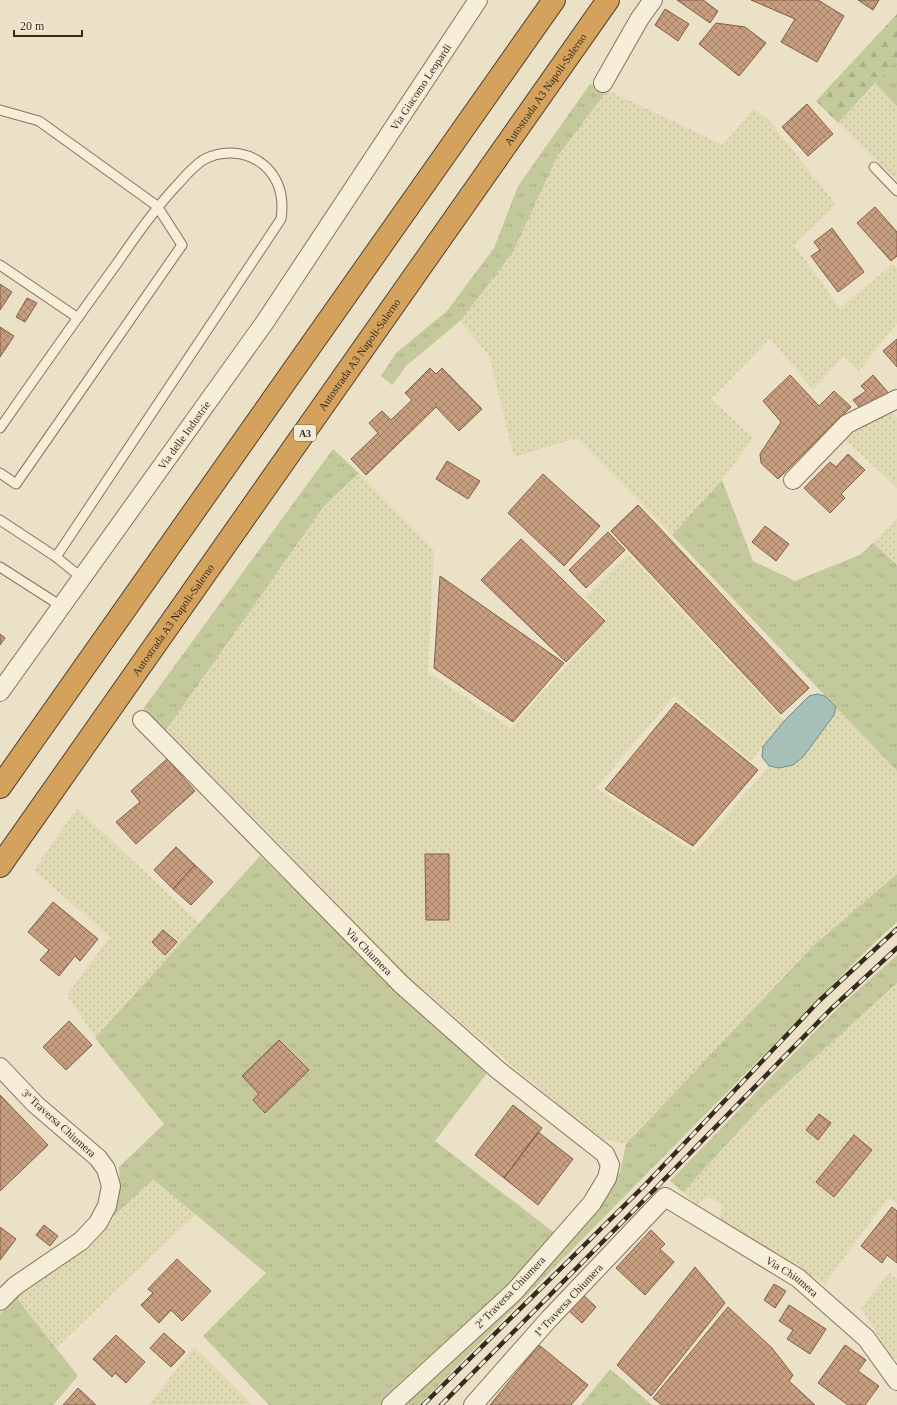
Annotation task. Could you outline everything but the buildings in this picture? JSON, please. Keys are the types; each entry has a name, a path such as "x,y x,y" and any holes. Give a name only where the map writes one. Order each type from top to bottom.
{"highway":[{"path":"0,787 554,0"},
{"name":"Autostrada A3 Napoli-Salerno","path":"0,866 608,0"}],"street":[{"name":"Via Giacomo Leopardi","path":"363,175 478,0"},
{"path":"603,83 640,18 653,0"},
{"name":"Via delle Industrie","path":"0,692 265,322 363,175"},
{"path":"793,480 847,424 897,399"},
{"name":"Via Chiumera","path":"142,720 402,985 498,1070 605,1154 610,1165"},
{"name":"3ª Traversa Chiumera","path":"0,1067 35,1104 98,1158 106,1169 111,1186 107,1206 98,1223 81,1242 15,1286 0,1301"},
{"name":"2ª Traversa Chiumera","path":"391,1405 514,1292 592,1203 607,1178 610,1165"},
{"name":"Via Chiumera","path":"665,1197 798,1278 866,1338 897,1381"},
{"name":"1ª Traversa Chiumera","path":"473,1405 549,1319 665,1197"}],"lane":[{"path":"0,110 39,121 157,206 182,246 16,484 0,473"},
{"path":"0,428 157,206 202,160 225,153 237,153 249,156 260,162 269,170 277,181 283,206 281,219 56,557"},
{"path":"874,167 897,191"},
{"path":"0,265 78,318"},
{"path":"0,520 56,557 82,578"},
{"path":"0,567 61,606"}],"shaded area":[{"path":"875,83 897,106 897,181 838,123"},
{"path":"607,90 723,145 753,109 768,119 836,205 794,245 840,308 893,264 897,268 897,323 859,371 844,356 813,390 770,338 711,399 753,438 722,480 672,535 577,438 514,457 489,355 460,321 512,254 557,157"},
{"path":"889,411 897,418 897,488 843,437"},
{"path":"359,473 434,551 428,672 511,728 607,620 585,597 628,554 784,721 751,761 674,696 596,788 695,852 769,766 779,768 793,765 803,757 834,715 836,707 897,771 897,874 815,944 626,1144 604,1139 577,1120 400,971 166,730 324,506"},
{"path":"897,518 897,565 873,543"},
{"path":"77,808 199,923 95,1038 67,995 110,937 34,870"},
{"path":"897,983 897,1204 888,1198 825,1284 719,1220 723,1206 709,1197 696,1205 683,1192 762,1106"},
{"path":"153,1178 196,1214 57,1347 16,1297 87,1246"},
{"path":"889,1273 897,1279 897,1359 891,1356 861,1308"},
{"path":"194,1347 252,1405 149,1405"}],"green space":[{"path":"897,14 897,59 838,123 816,101"},
{"path":"897,59 897,106 875,83"},
{"path":"590,84 607,90 557,157 512,254 460,321 406,366 392,385 381,376 396,353 447,311 494,248 518,186"},
{"path":"333,449 359,473 324,506 166,730 143,709"},
{"path":"722,480 753,561 795,581 860,555 873,543 897,565 897,771 672,535"},
{"path":"260,856 393,988 487,1073 435,1141 556,1234 504,1293 382,1405 269,1405 203,1336 266,1273 153,1179 113,1217 120,1191 119,1167 164,1124 95,1038"},
{"path":"897,874 897,922 874,943 419,1405 402,1405 601,1206 620,1172 626,1144 815,944"},
{"path":"897,955 897,983 762,1106 683,1192 670,1181 838,1008"},
{"path":"16,1297 78,1376 53,1405 0,1405 0,1314"},
{"path":"610,1369 652,1405 581,1405"}],"water":[{"path":"817,694 825,696 836,707 834,715 803,757 793,765 779,768 769,766 762,757 763,747 784,721 809,696"}],"railway":[{"path":"423,1405 645,1185 819,1001 897,929"},
{"path":"441,1405 831,1009 897,948"}]}
